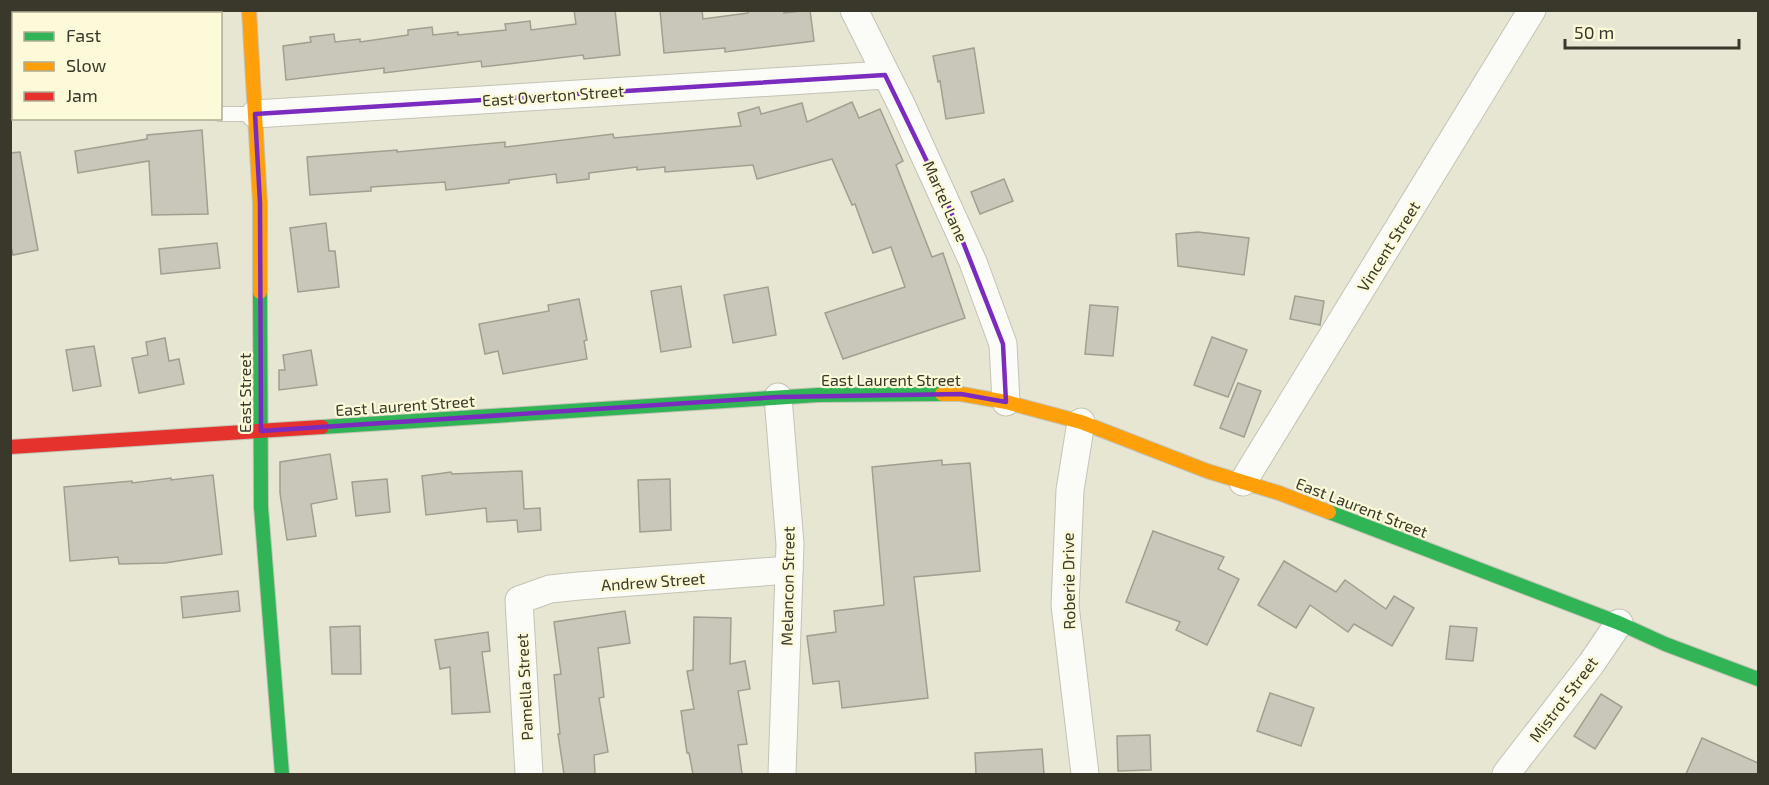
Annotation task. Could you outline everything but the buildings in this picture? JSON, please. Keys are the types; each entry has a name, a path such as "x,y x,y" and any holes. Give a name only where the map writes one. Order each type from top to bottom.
{"street":[{"name":"East Street","path":"249,10 260,203 261,507 282,774"},
{"name":"Martel Lane","path":"854,10 950,208 1000,334 1003,344 1006,402"},
{"name":"Vincent Street","path":"1243,482 1532,10"},
{"name":"East Overton Street","path":"255,114 885,75"},
{"name":"East Laurent Street","path":"10,447 778,397 961,394 1006,402 1081,423 1126,441 1279,493 1619,623 1665,644 1758,679"},
{"name":"Melancon Street","path":"778,397 790,544 782,774"},
{"name":"Roberie Drive","path":"1081,423 1070,490 1065,605 1085,774"},
{"name":"Andrew Street","path":"519,600 550,590 579,586 789,570"},
{"name":"Pamella Street","path":"519,600 529,774"},
{"name":"Mistrot Street","path":"1506,774 1591,664 1619,623"}],"lane":[{"name":"East Overton Street","path":"222,114 255,114"}],"highlighted area":[{"path":"885,75 950,209 1003,344 1006,402 961,394 778,397 261,431 260,203 255,114"}],"traffic: fast":[{"path":"260,292 261,507 282,774"},
{"path":"322,427 818,395 942,394"},
{"path":"1329,512 1758,679"}],"traffic: slow":[{"path":"249,10 260,203 260,292"},
{"path":"942,394 961,394 1006,402 1081,422 1207,471 1279,493 1329,512"}],"traffic: jam":[{"path":"10,447 322,427"}]}
